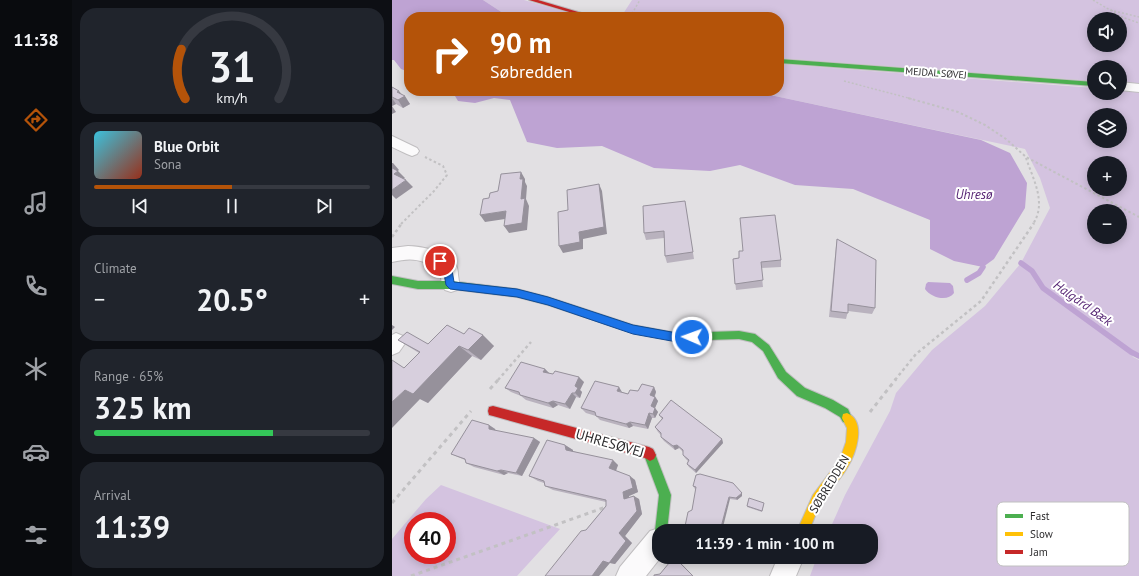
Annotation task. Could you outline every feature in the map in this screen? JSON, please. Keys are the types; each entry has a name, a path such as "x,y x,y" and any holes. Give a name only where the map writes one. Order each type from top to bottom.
{"street":[{"path":"532,0 574,12"},
{"name":"MEJDAL SØVEJ","path":"784,61 1087,83"},
{"path":"1127,87 1139,88"},
{"path":"392,142 412,151"},
{"path":"392,255 411,251 432,256 448,266 450,285"},
{"path":"392,280 418,285 450,285 517,293 548,301 633,329 677,337 739,335 755,338 766,348 782,375 792,384 801,392 829,404 844,413 853,426"},
{"name":"UHRESØVEJ","path":"493,411 649,453 665,495 661,524"},
{"name":"SØBREDDEN","path":"806,524 817,499 844,463 852,442 853,426"},
{"path":"629,576 652,548"},
{"path":"783,576 788,564"}],"path":[{"path":"633,12 640,0"},
{"path":"1093,0 1119,16 1139,23"},
{"path":"1110,10 1139,17"},
{"path":"837,79 958,112 985,125 1006,139 1026,157 1139,217"},
{"path":"392,237 399,225 436,190 447,175 443,166 412,151"},
{"path":"853,426 874,409 916,354 981,300 1037,218 1040,197 1026,157"},
{"path":"485,395 531,342"},
{"path":"392,503 474,407"},
{"path":"411,576 613,505"}],"shaded area":[{"path":"483,0 524,0 566,12 501,12"},
{"path":"632,0 1139,0 1139,84 1127,83 1127,60 1087,60 1087,80 784,58 784,12 624,12"},
{"path":"784,64 1087,87 1087,100 1127,100 1127,90 1139,91 1139,356 1131,353 1133,357 1139,360 1139,576 810,576 814,564 878,564 878,524 832,524 845,495 890,411 896,393 932,350 985,306 1021,263 1050,208 1040,178 1025,149 775,96 784,96"},
{"path":"441,485 560,529 517,576 392,576 392,539 404,525 404,564 456,564 456,512 415,512"}],"water":[{"path":"392,0 483,0 501,12 404,12 404,70 401,69 394,60 392,60"},
{"name":"Uhresø","path":"455,96 774,96 981,140 1010,153 1027,183 1025,208 994,259 983,267 954,261 930,249 930,220 853,189 795,185 740,165 710,171 654,168 602,146 557,148 527,142 510,100 494,98 475,103 458,101"},
{"path":"928,282 950,283 953,286 954,293 951,296 944,298 935,297 925,289"}],"building":[{"path":"392,87 399,91 397,92 405,96 398,100 392,97"},
{"path":"392,168 398,171 394,174 406,180 392,190"},
{"path":"521,172 520,179 523,179 521,199 525,198 522,223 504,226 506,211 480,215 483,199 489,198 490,193 498,191 501,174"},
{"path":"599,184 604,227 579,232 580,242 559,246 558,212 568,210 567,190"},
{"path":"685,201 693,252 665,256 664,231 644,233 643,206"},
{"path":"775,215 781,260 761,262 763,280 735,284 733,259 739,258 739,251 743,251 740,218"},
{"path":"837,239 876,260 875,308 848,304 848,313 831,311"},
{"path":"447,325 464,334 469,328 483,335 468,350 459,346 413,394 405,390 392,402 392,360 404,368 420,352 398,340 407,332 428,344"},
{"path":"521,362 545,369 543,372 553,374 555,371 579,377 575,386 578,388 575,393 572,393 565,404 553,401 548,403 520,395 519,392 505,388"},
{"path":"595,381 619,387 617,391 628,394 630,390 638,391 642,384 654,387 650,395 655,397 651,406 655,408 653,414 649,413 645,425 630,422 626,424 596,416 595,412 581,408"},
{"path":"671,400 722,439 695,470 687,464 689,460 683,455 683,450 677,445 673,446 661,437 661,433 655,427 663,418 659,415"},
{"path":"472,420 489,425 489,429 534,438 516,473 501,470 497,471 466,463 465,459 451,454"},
{"path":"547,440 565,445 566,450 613,460 609,468 630,476 633,488 623,492 624,499 634,496 637,511 619,533 626,541 609,563 603,561 592,576 545,576 581,531 586,530 606,506 606,500 545,486 544,481 529,476"},
{"path":"700,474 733,483 742,493 736,498 729,497 722,524 685,524 688,512 692,510 696,487 693,486 696,475"},
{"path":"749,498 764,503 762,511 747,506"},
{"path":"668,564 681,564 693,576 654,576 660,574"}],"waterway":[{"name":"Halgård Bæk","path":"1021,263 1032,271 1043,288 1131,352 1139,356"},
{"path":"967,280 979,273 983,267"}],"traffic: fast":[{"path":"784,61 1087,83"},
{"path":"392,280 418,285 451,285 517,293 548,301 633,329 677,337 739,335 755,338 766,348 782,375 801,392 829,404 844,413 847,418"},
{"path":"650,455 665,495 662,524"}],"traffic: slow":[{"path":"806,524 817,499 844,463 852,442 853,426 847,418"}],"traffic: jam":[{"path":"532,0 574,12"},
{"path":"493,411 649,453 650,455"}],"route":[{"path":"440,261 448,266 450,285 517,293 548,301 633,329 677,337 692,337"}]}
